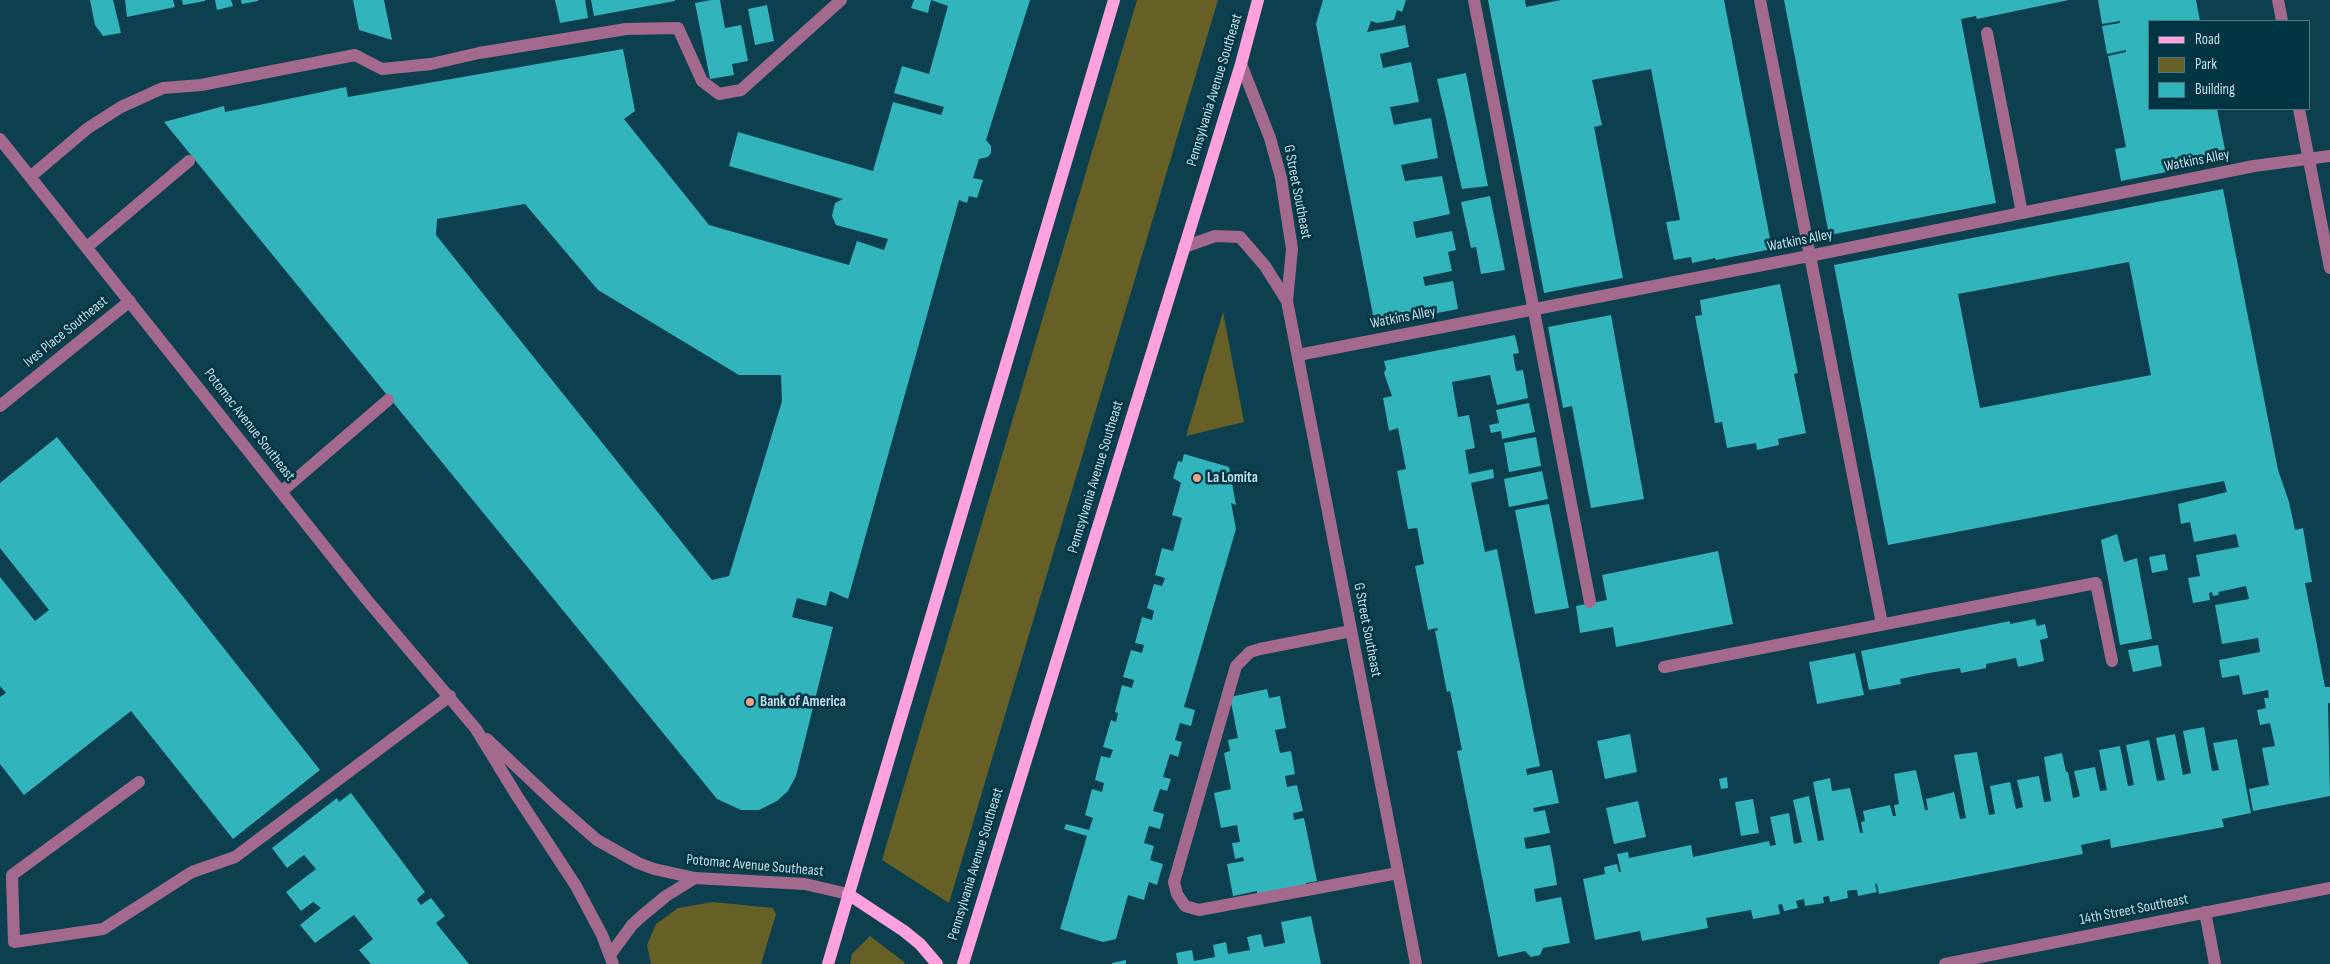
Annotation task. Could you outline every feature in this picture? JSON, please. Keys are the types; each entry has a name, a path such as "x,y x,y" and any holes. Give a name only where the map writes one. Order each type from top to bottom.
{"main road":[{"path":"828,964 1114,0"},
{"name":"Pennsylvania Avenue Southeast","path":"964,964 1241,64 1258,0"},
{"name":"Potomac Avenue Southeast","path":"848,894 904,931 920,944 937,964"}],"street":[{"path":"30,177 88,128 121,107 163,88 201,85 355,55 382,69 431,64 479,53 626,29 678,28 702,81 719,94 741,90 841,0"},
{"path":"1474,0 1535,308 1590,602"},
{"path":"1760,0 1882,624"},
{"path":"2278,0 2282,20"},
{"path":"1987,32 2022,213"},
{"name":"G Street Southeast","path":"1241,64 1270,138 1281,178 1292,249 1287,301 1416,964"},
{"path":"2299,110 2330,268"},
{"name":"Potomac Avenue Southeast","path":"0,139 367,600 476,729 576,886 602,935 612,959"},
{"name":"Watkins Alley","path":"1298,355 1810,256 2254,166 2330,156"},
{"path":"87,247 189,161"},
{"name":"G Street Southeast","path":"1184,247 1215,236 1240,237 1265,266 1287,301"},
{"name":"Ives Place Southeast","path":"0,406 130,301"},
{"path":"281,492 388,400"},
{"path":"1664,667 2096,583 2112,661"},
{"path":"1351,631 1260,649 1246,655 1236,666 1174,882 1177,894 1185,906 1198,910 1398,873"},
{"path":"139,782 12,875 14,942 104,929 192,872 235,857 450,696"},
{"name":"Potomac Avenue Southeast","path":"476,729 556,805 597,840 623,856 654,869 695,878 805,884 848,894"},
{"path":"612,959 632,925 666,896 695,878"},
{"name":"14th Street Southeast","path":"1945,964 2330,888"},
{"path":"2205,912 2215,964"}],"green space":[{"path":"1137,0 1218,0 949,903 882,860"},
{"path":"1223,312 1244,422 1186,436"},
{"path":"713,902 773,908 776,914 761,964 651,964 647,945 656,924 678,908"},
{"path":"870,936 905,964 850,964 852,954"}],"building":[{"path":"90,0 113,0 121,33 103,36 95,25"},
{"path":"125,0 173,0 175,7 127,17"},
{"path":"182,0 205,0 205,1 183,5"},
{"path":"215,0 231,0 233,6 217,10"},
{"path":"241,0 258,0 258,1 242,4"},
{"path":"353,0 384,0 392,40 359,30"},
{"path":"555,0 585,0 588,18 560,23"},
{"path":"591,0 675,0 675,1 594,16"},
{"path":"720,0 725,28 741,25 748,61 732,64 734,75 710,79 695,3"},
{"path":"914,0 931,0 928,13 911,8"},
{"path":"931,0 1030,0 986,140 991,146 991,153 988,157 979,159 973,178 983,180 977,198 969,196 967,203 959,200 848,599 830,591 826,606 797,598 792,617 833,627 796,776 788,791 777,801 759,810 741,810 717,799 164,122 224,106 225,112 346,87 348,97 623,49 635,111 624,119 709,225 849,265 857,241 884,250 888,239 836,225 832,216 835,203 843,199 729,166 738,132 873,171 893,102 941,115 944,107 894,93 902,66 929,74 948,6","holes":["525,204 598,290 739,375 781,375 782,401 729,576 712,580 436,235 437,219"]},
{"path":"1323,0 1406,0 1402,12 1397,10 1394,20 1377,23 1371,21 1367,32 1405,25 1409,47 1380,54 1383,68 1411,62 1419,102 1390,107 1394,125 1431,118 1438,158 1401,165 1405,181 1442,176 1450,214 1413,222 1416,238 1452,231 1456,250 1448,252 1452,271 1423,277 1425,286 1453,281 1458,309 1375,325 1316,24"},
{"path":"1488,0 1525,0 1526,7 1561,0 1724,0 1772,249 1692,263 1691,257 1674,260 1666,222 1680,220 1651,69 1592,80 1602,125 1594,127 1623,278 1544,293"},
{"path":"1784,0 2069,0 1977,19 1976,16 1961,19 1996,203 1829,235"},
{"path":"2098,0 2196,0 2200,20 2148,20 2148,110 2217,110 2227,160 2121,181 2115,149 2126,147 2108,56 2126,52 2126,50 2107,54 2102,26 2120,23 2120,21 2102,24"},
{"path":"767,5 774,41 755,45 748,9"},
{"path":"1466,73 1488,186 1462,189 1437,79"},
{"path":"2223,189 2278,470 2289,502 2295,530 2303,528 2312,582 2305,583 2325,687 2330,687 2330,703 2328,703 2330,796 2253,811 2249,789 2269,785 2262,748 2275,746 2270,723 2260,725 2257,710 2266,708 2264,698 2269,698 2268,690 2243,695 2239,675 2222,678 2219,660 2260,652 2258,638 2222,644 2215,605 2249,599 2246,586 2218,592 2219,595 2213,596 2212,592 2209,593 2210,600 2193,603 2188,578 2200,576 2196,555 2239,547 2236,534 2194,542 2190,522 2181,524 2178,504 2227,492 2224,481 1888,545 1834,265","holes":["2129,262 2151,375 1980,408 1958,294"]},
{"path":"1490,196 1505,270 1481,274 1476,247 1471,248 1461,202"},
{"path":"1780,284 1798,373 1794,374 1806,433 1778,439 1779,445 1757,450 1756,443 1727,448 1722,422 1715,423 1695,316 1702,315 1700,300"},
{"path":"1611,315 1644,499 1591,508 1572,406 1563,408 1548,327"},
{"path":"1515,335 1519,353 1513,354 1516,371 1523,370 1528,398 1497,405 1490,375 1452,382 1458,417 1469,415 1475,448 1465,450 1469,474 1493,469 1494,478 1471,483 1485,552 1497,549 1540,766 1526,769 1527,775 1552,770 1559,803 1533,808 1534,812 1545,810 1550,833 1524,838 1526,849 1550,845 1554,865 1557,885 1534,889 1536,902 1561,897 1570,943 1543,948 1540,955 1531,957 1525,951 1498,957 1457,751 1462,750 1450,691 1447,692 1435,631 1438,630 1437,628 1428,630 1415,566 1424,564 1417,528 1408,529 1397,471 1406,469 1398,428 1389,431 1383,398 1392,396 1384,373 1386,369 1384,361"},
{"path":"1529,403 1535,432 1502,439 1501,431 1491,433 1489,425 1499,423 1496,410"},
{"path":"57,437 320,770 233,839 131,711 24,795 0,764 0,697 6,693 0,686 0,577 35,621 49,610 0,548 0,483"},
{"path":"1536,437 1541,466 1509,472 1504,443"},
{"path":"1184,454 1229,467 1236,505 1231,503 1236,529 1184,707 1195,710 1191,726 1180,723 1175,740 1182,742 1178,757 1170,754 1163,777 1171,779 1167,791 1160,789 1153,811 1164,814 1160,829 1149,826 1144,843 1154,846 1150,860 1163,864 1157,885 1149,882 1144,900 1128,895 1116,939 1103,942 1060,929 1087,836 1064,829 1066,824 1089,830 1093,818 1085,815 1092,789 1102,792 1104,783 1095,780 1101,756 1110,758 1113,750 1103,747 1111,720 1116,722 1118,713 1115,712 1122,685 1132,688 1134,680 1123,677 1131,650 1142,653 1144,645 1135,643 1142,617 1152,620 1154,611 1147,608 1154,584 1162,586 1165,578 1155,575 1162,548 1173,551 1182,518 1172,515 1181,483 1173,478 1178,461 1182,462"},
{"path":"1542,471 1548,499 1509,507 1504,479"},
{"path":"1549,504 1569,608 1535,614 1515,510"},
{"path":"2117,534 2124,562 2137,558 2152,639 2120,645 2101,540"},
{"path":"1718,551 1733,624 1616,647 1613,627 1580,633 1576,606 1607,600 1602,575"},
{"path":"2165,554 2168,570 2152,573 2149,557"},
{"path":"2035,619 2037,626 2045,624 2048,638 2040,640 2044,661 2018,667 2016,658 1986,664 1986,668 1961,673 1960,668 1900,679 1901,684 1869,690 1861,651 2010,621 2010,624"},
{"path":"2158,645 2162,666 2133,672 2128,650"},
{"path":"1855,653 1864,695 1817,704 1809,662"},
{"path":"1267,689 1269,698 1280,696 1286,728 1275,730 1280,753 1291,751 1295,774 1285,776 1287,787 1297,785 1303,811 1293,813 1294,820 1304,818 1317,881 1306,883 1306,886 1257,894 1257,891 1233,896 1227,864 1244,861 1243,857 1235,859 1232,843 1240,842 1237,825 1221,828 1214,793 1231,789 1224,753 1230,751 1228,740 1238,738 1230,697"},
{"path":"2204,727 2212,771 2219,770 2213,743 2237,739 2251,813 2222,819 2224,827 2111,848 2110,839 2081,845 2083,854 1879,894 1877,884 1875,884 1877,892 1858,896 1857,890 1852,890 1847,891 1848,898 1830,902 1829,896 1823,897 1824,903 1805,906 1804,899 1796,901 1798,908 1784,911 1782,904 1778,905 1780,914 1753,919 1751,910 1706,918 1708,928 1642,941 1640,931 1595,940 1583,879 1605,874 1604,867 1617,864 1619,872 1621,872 1617,854 1628,852 1629,858 1691,845 1693,857 1769,841 1770,846 1776,845 1770,817 1789,813 1794,844 1802,842 1793,800 1809,796 1818,841 1824,840 1813,782 1830,778 1832,791 1850,788 1860,833 1863,833 1861,822 1865,821 1863,811 1890,805 1893,816 1896,816 1894,805 1899,804 1894,774 1916,770 1925,810 1928,810 1926,799 1954,792 1960,819 1966,818 1954,755 1977,752 1989,815 1995,814 1990,786 2010,782 2016,809 2023,807 2017,780 2039,776 2044,802 2051,801 2044,757 2062,753 2073,798 2080,796 2074,771 2095,767 2100,791 2107,790 2099,750 2120,746 2128,786 2134,785 2126,745 2149,740 2157,781 2165,780 2156,738 2175,734 2183,775 2191,773 2183,731"},
{"path":"1630,734 1637,772 1605,779 1597,741"},
{"path":"1727,777 1728,788 1721,789 1719,779"},
{"path":"351,793 425,892 417,899 421,905 431,898 445,916 436,923 469,964 371,964 359,950 373,939 354,915 315,943 300,925 321,908 313,902 301,911 286,892 316,869 304,855 287,868 272,848 337,798 339,802"},
{"path":"1753,799 1759,833 1741,836 1735,802"},
{"path":"1638,801 1646,837 1614,844 1606,808"},
{"path":"1311,916 1321,964 1178,964 1176,953 1192,950 1194,961 1215,957 1213,945 1226,942 1228,954 1250,950 1247,937 1261,934 1264,947 1285,943 1281,922"},
{"path":"1126,960 1126,964 1112,964 1112,963"}],"place":[{"name":"La Lomita","path":"1197,478"},
{"name":"Bank of America","path":"750,702"}]}
